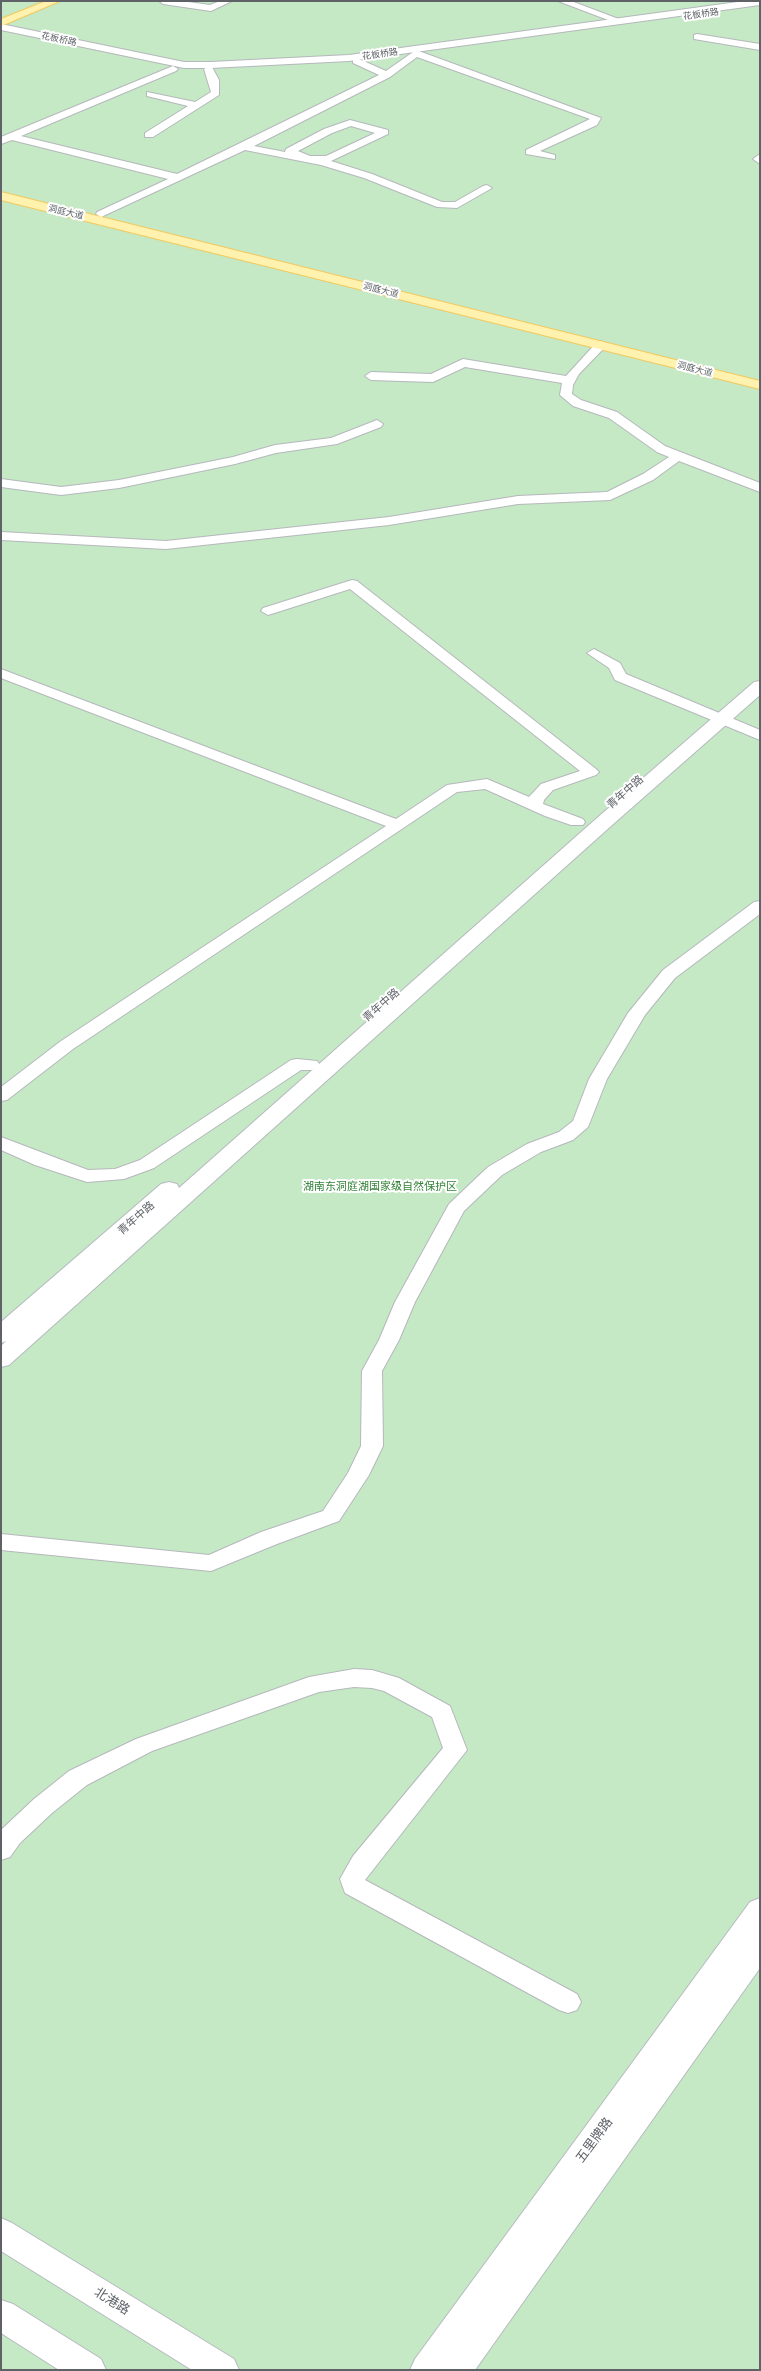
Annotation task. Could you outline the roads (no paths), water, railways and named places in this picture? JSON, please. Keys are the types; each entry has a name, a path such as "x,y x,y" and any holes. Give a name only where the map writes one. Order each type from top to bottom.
{"main road":[{"path":"1,15 36,1"},
{"path":"1,23 55,1"},
{"name":"花板桥路","path":"1,27 184,65 211,65 349,58 760,2"},
{"name":"花板桥路","path":"1,32 173,69 209,69 356,61 760,7"},
{"name":"洞庭大道","path":"1,190 760,377"},
{"name":"洞庭大道","path":"1,196 760,385"},
{"name":"青年中路","path":"1,1335 311,1065 717,718 760,674"},
{"path":"1,1359 717,718 760,686"},
{"name":"五里牌路","path":"427,2370 760,1910"},
{"name":"五里牌路","path":"456,2370 760,1945"},
{"name":"北港路","path":"1,2233 222,2370"},
{"path":"1,2315 89,2370"}],"street":[{"path":"163,1 211,8 228,1"},
{"path":"562,1 619,21"},
{"path":"697,37 760,47"},
{"path":"101,214 244,147 387,75 416,53 596,118 593,123 530,152 551,157"},
{"path":"356,61 387,75"},
{"path":"6,139 173,69"},
{"path":"149,135 216,93 214,80 209,69"},
{"path":"150,94 196,105"},
{"path":"350,123 384,132 340,155 328,159 308,159 290,151 328,130 350,123"},
{"path":"6,139 179,178"},
{"path":"244,147 308,159 368,176 441,205 457,205 488,188"},
{"path":"760,157 758,159 760,161"},
{"path":"601,345 574,372 567,385 566,395 577,403 613,415 661,449 739,478 760,488"},
{"path":"371,376 433,378 463,363 569,380"},
{"path":"1,483 61,491 119,484 182,472 276,449 333,441 377,424"},
{"path":"1,536 166,544 226,540 381,522 518,500 610,496 648,477 678,456"},
{"path":"268,611 352,584 591,772 547,787 536,799 535,806"},
{"path":"594,653 615,666 620,677 760,735"},
{"path":"1,673 398,825"},
{"path":"1,1096 67,1045 453,788 487,784 535,806 577,822"},
{"path":"1,1542 211,1563 269,1538 331,1516 358,1475 372,1446 372,1371 389,1340 405,1302 456,1208 495,1170 534,1148 566,1136 581,1123 598,1079 637,1013 669,974 736,926 760,906"},
{"path":"1,1143 42,1161 87,1176 117,1176 147,1164 297,1064 311,1065"},
{"path":"1,1850 11,1836 32,1816 78,1778 144,1745 317,1684 354,1678 372,1679 391,1684 442,1712 455,1750 362,1863 352,1879 354,1886 568,2002"}],"park label":[{"name":"湖南东洞庭湖国家级自然保护区","path":"380,1186"}]}
